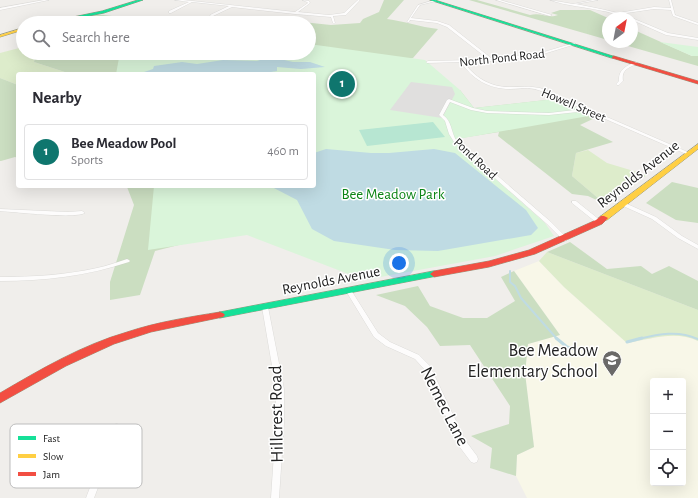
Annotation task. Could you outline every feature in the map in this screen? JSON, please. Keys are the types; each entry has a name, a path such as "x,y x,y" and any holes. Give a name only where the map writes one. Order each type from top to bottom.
{"street":[{"path":"0,9 48,0"},
{"path":"82,16 103,12 141,0"},
{"path":"176,0 332,16 345,14 359,0"},
{"path":"294,13 309,3 308,1 302,0"},
{"path":"491,60 448,26 437,22 409,20 419,5 433,0 698,83"},
{"path":"497,0 551,15"},
{"path":"551,0 613,12"},
{"path":"572,5 598,0"},
{"path":"670,0 672,9 676,16 698,24"},
{"path":"170,12 193,2"},
{"path":"212,16 232,6"},
{"path":"625,12 650,8 672,9"},
{"path":"332,16 334,23"},
{"path":"638,21 667,34 698,39"},
{"path":"0,36 16,31"},
{"name":"North Pond Road","path":"428,62 462,62 537,56 575,44"},
{"name":"Howell Street","path":"462,62 469,71 490,85 503,88 533,88 688,153"},
{"path":"618,84 621,81 620,76 622,71 636,63"},
{"name":"Pond Road","path":"565,238 455,141 452,138 449,122 441,115 449,100 472,109 487,112 549,114 587,110"},
{"name":"Reynolds Avenue","path":"0,398 72,357 119,338 164,326 349,292 510,260 565,238 599,222 698,146"},
{"path":"574,202 599,222"},
{"path":"623,204 654,218 680,237 698,247"},
{"path":"0,210 68,214 82,213"},
{"path":"1,280 30,279 107,268 127,260"},
{"name":"Nemec Lane","path":"349,292 376,335 388,344 417,357 428,368 462,443 474,459"},
{"name":"Hillcrest Road","path":"265,307 280,389 280,423 275,498"},
{"path":"90,498 94,488"}],"shaded area":[{"path":"411,82 452,87 455,94 442,118 390,110"},
{"name":"Bee Meadow Elementary School","path":"539,261 564,287 627,343 670,335 682,335 698,341 698,498 527,498 516,476 517,455 534,447 525,373 528,344 560,335 514,271"}],"green space":[{"path":"384,0 404,0 387,19 438,29 413,58 316,74 316,72 65,72 34,62 34,60 316,60 316,23 331,25 360,23 363,19 379,12"},
{"path":"469,0 477,0 530,15 538,14 554,16 558,15 551,13 560,10 590,10 602,15 602,38"},
{"path":"94,14 112,16 85,16"},
{"path":"638,32 692,56 698,56 698,66 635,48 638,48"},
{"path":"660,42 698,47 698,56 692,56"},
{"name":"Bee Meadow Park","path":"316,45 425,60 460,90 474,108 555,99 594,115 452,140 545,223 554,236 495,256 364,280 247,235 148,250 154,188 316,188 316,72 116,72 119,60 316,60"},
{"path":"16,49 16,60 34,60 34,62 65,72 16,72 16,84 0,78 0,53"},
{"path":"0,78 16,84 16,157 0,161"},
{"path":"460,90 474,108 555,99 597,117 580,125 613,142 576,153 572,176 605,204 588,196 572,194 498,136 499,132 461,138"},
{"path":"433,122 445,137 367,146 359,130"},
{"path":"588,150 607,163 647,175 605,204 572,176 576,153"},
{"path":"672,182 698,188 698,223 676,220 646,203"},
{"path":"127,188 258,188 242,229 155,251 140,295 110,300 110,282 134,205"},
{"path":"570,242 607,269 641,266 652,274 669,266 698,281 698,310 547,252"},
{"path":"547,252 698,310 698,341 681,336 663,336 627,343 564,287 539,261"},
{"path":"514,271 560,335 528,344 525,373 534,447 517,455 516,476 490,468 492,448 471,436 509,424 510,406 470,345 440,346 427,327 405,306 376,295 418,286 430,306 463,318 487,318 515,301 501,277"}],"water":[{"path":"223,60 284,60 293,62 310,62 325,67 301,69 277,67 277,71 271,72 144,72 153,69 154,66 182,62 197,64"},
{"path":"337,77 352,79 345,86 350,88 346,91 332,89 339,82 334,81"},
{"path":"326,149 389,153 434,149 455,153 526,210 538,228 531,235 438,251 395,250 334,241 312,229 297,200 274,188 316,188 316,152"}],"waterway":[{"path":"510,271 510,282 515,286 521,298 556,338"},
{"path":"639,339 661,334 683,334 698,339"},
{"path":"556,338 567,347 575,349"},
{"path":"627,342 639,339"}],"traffic: fast":[{"path":"82,16 103,12 141,0"},
{"path":"432,0 614,57"},
{"path":"220,315 434,274"}],"traffic: slow":[{"path":"0,36 16,31"},
{"path":"604,218 698,146"}],"traffic: jam":[{"path":"614,57 698,83"},
{"path":"434,274 489,264 532,252 599,222 604,218"},
{"path":"0,398 62,363 111,341 151,329 220,315"}],"place":[{"name":"Bee Meadow Pool","path":"342,84"},
{"name":"Bee Meadow Elementary School","path":"612,377"}]}
